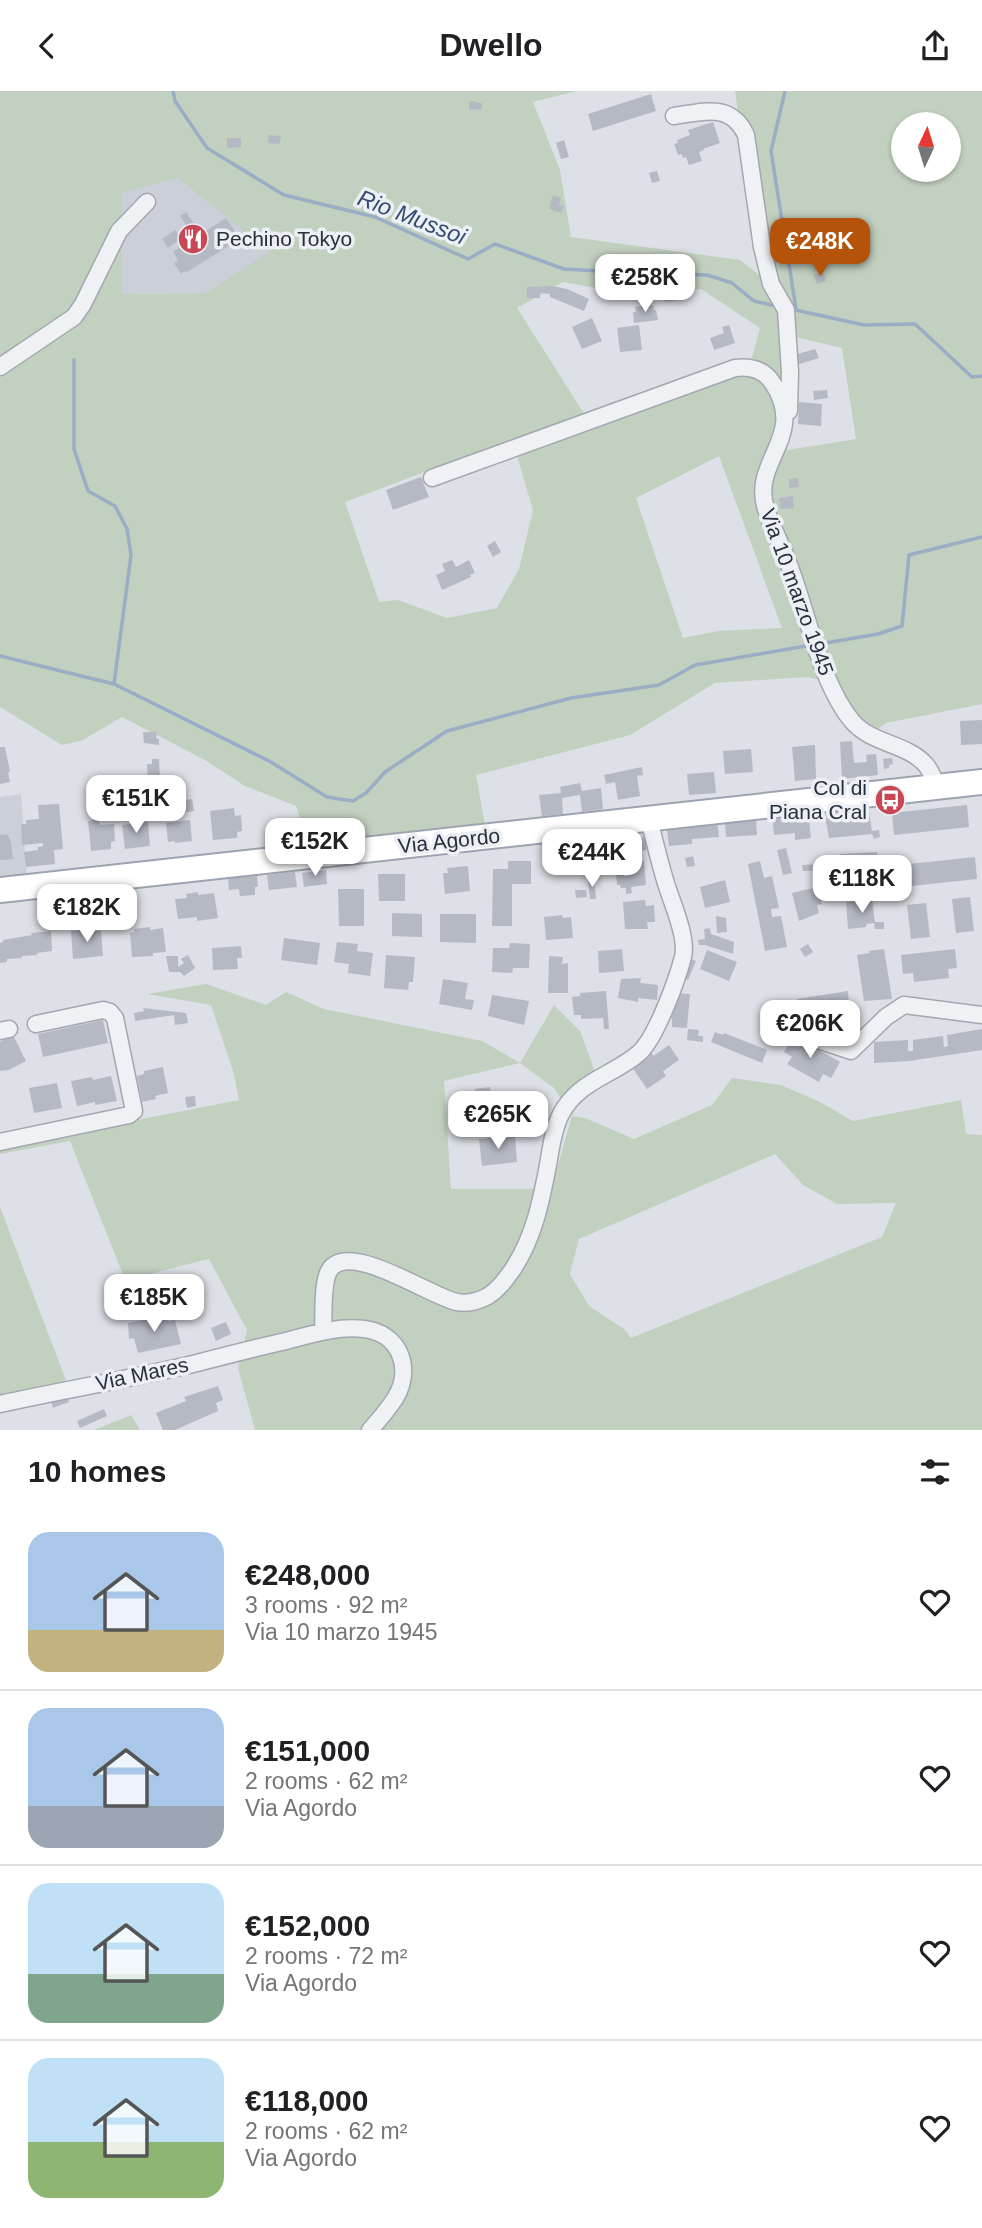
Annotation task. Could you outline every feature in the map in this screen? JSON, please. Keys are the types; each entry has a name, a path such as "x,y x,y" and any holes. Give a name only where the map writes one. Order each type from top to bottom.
{"main road":[{"name":"Via Agordo","path":"0,890 982,782"}],"street":[{"name":"Via 10 marzo 1945","path":"674,116 715,111 733,117 746,135 762,247 771,284 784,307 790,400 780,441 767,470 763,499 792,571 815,644 838,701 852,722 869,736 919,758 929,769 937,787"},
{"path":"0,367 74,317 119,231 147,202"},
{"path":"432,478 743,367 758,370 771,381 783,403 785,422"},
{"path":"323,1331 326,1279 332,1266 338,1263 355,1262 374,1266 449,1300 467,1303 497,1289 523,1255 537,1217 555,1131 561,1115 582,1087 638,1054 646,1046 657,1026 683,955 680,928 649,819"},
{"path":"815,1039 851,1051 886,1017 904,1005 982,1015"},
{"path":"0,1142 129,1115 134,1111 115,1018 110,1012 103,1010 36,1024"},
{"name":"Via Mares","path":"0,1404 189,1365 323,1331 349,1328 374,1331 391,1339 400,1354 402,1382 396,1396 370,1430"}],"shaded area":[{"path":"178,178 271,252 206,293 122,294 121,193"},
{"path":"21,794 27,884 0,886 0,797"}],"green space":[{"path":"0,91 577,91 533,102 560,170 571,237 740,260 763,278 735,91 982,91 982,704 886,723 866,738 821,680 806,677 715,683 630,735 476,775 486,831 310,851 296,806 245,786 205,760 122,717 83,740 62,745 0,707","holes":["178,178 270,252 206,293 122,294 121,193","563,282 613,291 701,289 760,328 752,358 715,368 585,415 517,308","791,336 842,348 856,439 781,451","512,439 533,510 519,569 497,608 447,618 398,600 379,602 345,502","719,456 782,628 718,631 683,638 636,498"]},
{"path":"206,984 266,1005 286,992 324,1009 482,1041 520,1063 444,1081 451,1189 551,1189 572,1116 585,1118 634,1139 712,1105 732,1078 781,1085 820,1102 853,1121 961,1100 966,1134 982,1135 982,1430 255,1430 238,1368 247,1330 209,1259 125,1280 70,1141 0,1154 0,1147 239,1100 233,1071 211,1005 148,994","holes":["775,1154 803,1185 837,1204 896,1203 882,1237 631,1338 624,1329 589,1306 570,1274 579,1239"]},
{"path":"554,1005 580,1031 599,1083 578,1100 572,1116 554,1088 520,1063"},
{"path":"0,1207 67,1383 0,1404"},
{"path":"131,1415 140,1430 94,1430"}],"building":[{"path":"651,94 656,111 593,131 588,114"},
{"path":"469,102 482,103 482,109 469,110"},
{"path":"713,122 720,143 703,149 699,152 702,161 689,165 686,157 678,155 674,144 690,135 688,130"},
{"path":"269,135 281,136 280,144 268,143"},
{"path":"227,138 241,138 241,147 227,148"},
{"path":"564,140 569,157 561,159 556,143"},
{"path":"657,171 660,181 652,183 649,173"},
{"path":"553,195 561,198 559,205 564,206 562,213 549,209"},
{"path":"186,212 194,224 188,228 180,216"},
{"path":"226,218 240,239 181,274 174,263 178,260 173,252"},
{"path":"175,230 181,239 168,248 162,239"},
{"path":"823,272 826,281 817,284 814,275"},
{"path":"552,286 567,289 589,299 584,311 550,297 550,294 540,293 540,298 527,298 527,287"},
{"path":"678,286 680,300 665,302 663,295 670,294 669,287"},
{"path":"653,305 658,320 634,323 635,307"},
{"path":"592,318 602,341 582,349 572,327"},
{"path":"639,325 642,350 620,352 617,328"},
{"path":"729,325 735,343 714,350 710,338 724,333 722,327"},
{"path":"815,349 819,358 796,365 794,355"},
{"path":"827,390 828,398 814,400 813,391"},
{"path":"799,402 822,404 821,426 798,424"},
{"path":"421,477 429,497 393,510 386,490"},
{"path":"798,478 799,487 789,488 789,479"},
{"path":"793,496 794,508 780,509 779,498"},
{"path":"495,541 501,552 493,557 487,546"},
{"path":"452,560 456,567 469,560 475,573 442,590 436,575 445,571 442,564"},
{"path":"982,720 982,744 961,745 960,721"},
{"path":"143,732 157,732 159,745 144,743"},
{"path":"852,741 854,763 867,762 866,755 876,754 878,775 842,779 840,742"},
{"path":"815,745 816,779 795,781 792,747"},
{"path":"0,747 5,747 10,782 0,784"},
{"path":"751,749 753,772 725,774 723,751"},
{"path":"892,758 893,764 884,769 883,759"},
{"path":"152,759 159,759 160,780 148,781 147,764 152,764"},
{"path":"642,767 643,775 637,776 640,796 618,800 615,782 606,784 604,775"},
{"path":"714,772 716,793 689,795 687,774"},
{"path":"580,783 582,791 601,788 603,809 582,812 580,795 562,798 563,814 542,816 539,795 561,793 560,787"},
{"path":"192,799 194,811 182,813 181,801"},
{"path":"126,800 140,800 141,813 127,814"},
{"path":"59,804 63,849 54,850 55,864 26,867 24,852 38,850 43,843 22,845 21,824 26,824 26,820 39,819 38,805"},
{"path":"967,805 969,827 894,835 892,813"},
{"path":"234,808 235,816 241,815 242,831 237,832 237,838 213,840 210,811"},
{"path":"808,811 811,838 795,840 795,833 774,835 772,814"},
{"path":"824,811 869,812 872,831 879,830 880,837 874,839 872,834 829,838"},
{"path":"99,819 100,825 114,824 115,841 111,842 111,849 91,851 88,821"},
{"path":"190,820 192,841 168,842 166,823"},
{"path":"756,820 757,835 726,837 725,822"},
{"path":"717,821 719,837 692,839 692,844 669,846 667,830 690,828 690,824"},
{"path":"148,822 150,846 125,849 122,825"},
{"path":"7,834 13,859 0,860 0,835"},
{"path":"646,837 648,849 642,851 639,838"},
{"path":"616,843 618,864 588,867 586,846"},
{"path":"577,847 579,868 555,870 553,849"},
{"path":"786,848 792,873 783,875 777,850"},
{"path":"877,852 878,872 845,874 844,867 841,867 840,854"},
{"path":"693,856 695,866 687,867 685,858"},
{"path":"975,857 977,879 902,887 899,865"},
{"path":"508,861 531,861 531,884 512,884 512,926 492,926 493,869 508,869"},
{"path":"644,861 646,885 631,887 632,893 626,894 626,888 617,885 616,873 624,872 624,876 628,876 627,863"},
{"path":"760,861 764,878 772,876 779,908 771,909 772,917 781,916 787,947 765,951 748,864"},
{"path":"823,861 824,870 803,871 802,865 819,864"},
{"path":"468,866 470,891 445,894 443,873 448,873 447,868"},
{"path":"326,870 327,884 304,887 302,873"},
{"path":"295,872 297,887 269,890 267,875"},
{"path":"378,874 405,874 405,901 379,901"},
{"path":"257,875 258,887 255,887 255,895 240,896 239,889 229,890 228,877"},
{"path":"594,879 596,899 590,899 588,880"},
{"path":"725,880 730,902 705,908 700,887"},
{"path":"817,887 822,904 817,905 819,913 799,921 792,893"},
{"path":"338,889 364,889 364,926 339,926"},
{"path":"575,890 586,890 587,897 576,898"},
{"path":"198,892 198,895 214,893 218,918 197,921 197,917 178,919 175,899 187,898 186,894"},
{"path":"970,897 974,931 956,933 952,899"},
{"path":"872,899 875,922 884,922 884,929 875,929 874,923 848,929 846,902"},
{"path":"645,900 646,906 654,905 655,922 647,922 648,929 625,929 623,902"},
{"path":"926,903 930,937 911,939 907,905"},
{"path":"392,913 422,914 422,937 392,936"},
{"path":"440,914 476,914 476,943 440,942"},
{"path":"562,915 563,918 571,917 573,938 546,940 544,917"},
{"path":"716,916 726,918 727,932 717,933"},
{"path":"150,927 150,930 163,928 166,952 132,957 130,933 134,932 134,929"},
{"path":"710,928 711,934 734,942 733,954 699,945 698,940 705,939 704,929"},
{"path":"51,931 52,951 7,959 7,962 0,963 0,943 3,940"},
{"path":"71,931 101,931 103,956 73,959"},
{"path":"284,938 320,943 317,965 281,960"},
{"path":"337,942 358,944 357,951 373,953 370,976 348,973 349,964 334,962"},
{"path":"510,943 530,944 529,968 513,968 512,973 492,972 493,948 509,948"},
{"path":"808,944 813,952 805,957 800,949"},
{"path":"241,946 242,958 237,958 238,969 213,970 212,948"},
{"path":"622,949 624,971 599,973 598,951"},
{"path":"884,949 892,999 864,1001 857,955"},
{"path":"955,949 957,968 948,969 949,978 914,982 913,973 903,974 901,955"},
{"path":"707,950 737,962 729,981 700,969"},
{"path":"188,955 195,968 184,976 180,972 169,972 166,956 178,956 178,967 184,963 181,959"},
{"path":"386,955 415,957 413,982 409,982 408,990 384,988"},
{"path":"549,956 563,957 562,964 568,963 568,993 548,993"},
{"path":"687,957 696,961 688,980 678,976"},
{"path":"641,978 640,983 658,985 657,1000 638,998 638,1002 618,998 621,979"},
{"path":"443,979 468,983 465,999 474,1000 472,1010 439,1004"},
{"path":"606,991 609,1029 604,1029 603,1018 581,1019 581,1015 574,1015 572,997 580,996 580,993"},
{"path":"848,991 850,1019 804,1026 797,999"},
{"path":"673,993 690,994 687,1028 672,1027 672,1018 667,1018"},
{"path":"492,995 529,1001 524,1025 488,1016"},
{"path":"143,1008 186,1013 188,1023 175,1025 174,1015 135,1021 134,1013 144,1011"},
{"path":"103,1020 108,1043 43,1057 38,1034"},
{"path":"688,1029 699,1030 698,1036 703,1036 703,1042 687,1040"},
{"path":"982,1029 982,1050 909,1061 874,1063 874,1042 908,1040 908,1051 913,1051 913,1040 943,1036 944,1047 948,1046 947,1035"},
{"path":"715,1032 767,1050 762,1063 711,1042"},
{"path":"13,1035 26,1061 9,1070 0,1071 0,1042"},
{"path":"794,1036 840,1062 831,1078 823,1074 819,1082 787,1064 792,1057 784,1052"},
{"path":"669,1045 679,1060 663,1071 666,1076 647,1089 632,1067"},
{"path":"163,1067 168,1093 142,1102 137,1076 144,1074 144,1071"},
{"path":"111,1076 117,1101 77,1106 71,1081"},
{"path":"57,1083 62,1108 34,1113 29,1088"},
{"path":"490,1087 494,1117 452,1122 450,1101 457,1100 456,1097 476,1095 475,1089"},
{"path":"195,1096 196,1106 187,1108 185,1097"},
{"path":"515,1136 517,1162 482,1166 479,1139"},
{"path":"152,1318 154,1324 167,1318 168,1321 175,1320 181,1344 138,1353 134,1338 129,1339 128,1323"},
{"path":"226,1322 231,1334 216,1341 211,1328"},
{"path":"218,1386 223,1400 216,1403 218,1411 175,1430 163,1430 156,1413 186,1401 184,1397"},
{"path":"67,1396 69,1402 53,1408 51,1401"},
{"path":"104,1409 107,1416 80,1428 77,1421"}],"waterway":[{"name":"Rio Mussoi","path":"173,91 175,101 207,148 284,195 375,217 468,259 495,244 564,269 707,275 732,283 754,301 776,306"},
{"path":"785,91 771,151 796,309"},
{"name":"Rio Mussoi","path":"791,309 864,325 915,324 972,377 982,376"},
{"path":"74,360 74,449 88,491 115,506 127,529 131,555 114,684"},
{"path":"820,644 878,634 902,626 909,555 982,537"},
{"path":"0,656 114,684 271,762 327,797 353,801 366,793 385,772 447,731 571,698 659,685 695,665 812,645"}],"place":[{"name":"Pechino Tokyo","path":"193,239"},
{"name":"Col di Piana Cral","path":"890,800"}]}
